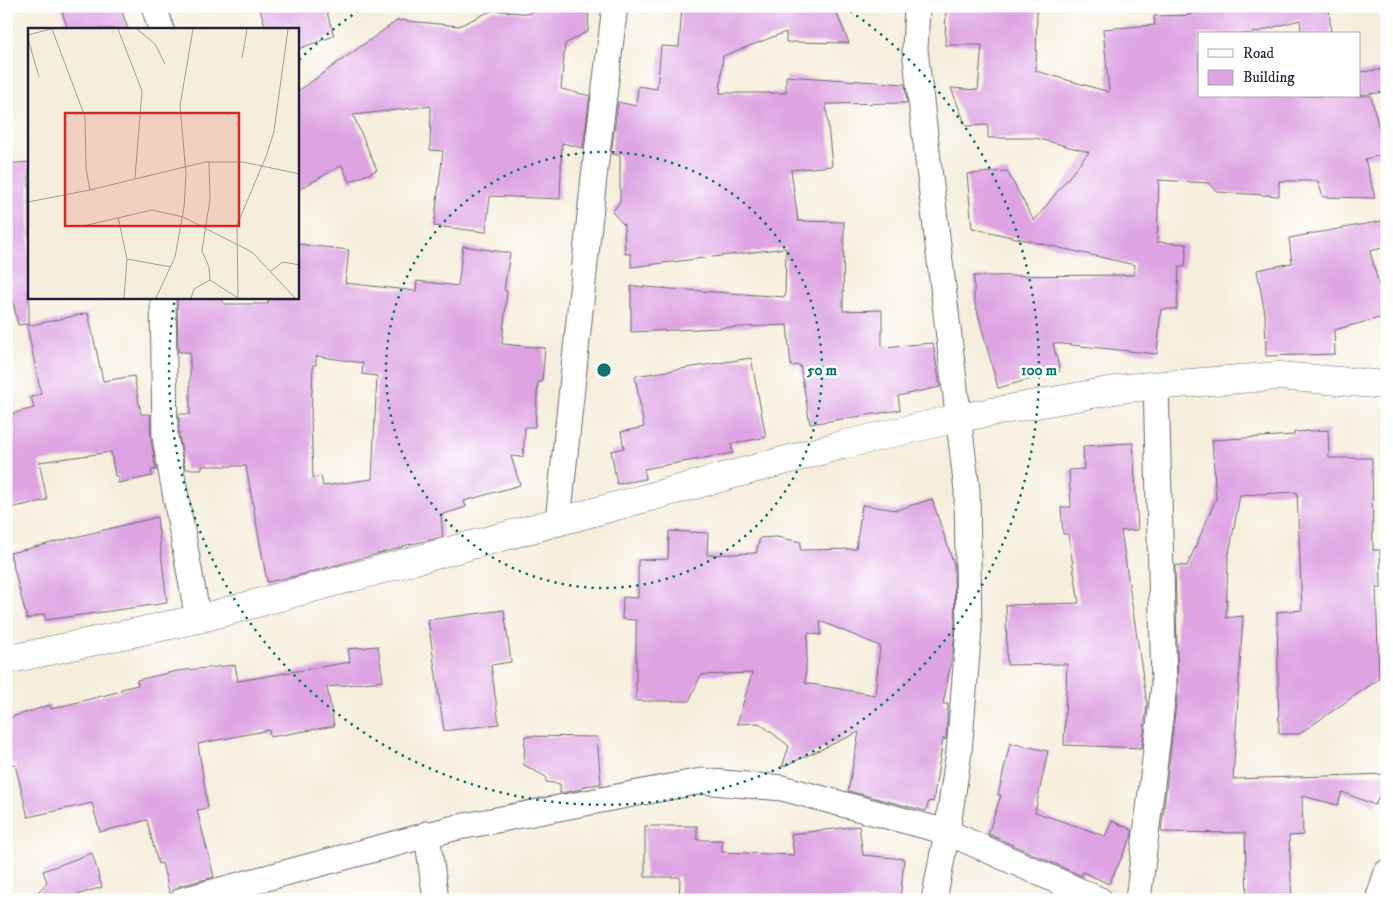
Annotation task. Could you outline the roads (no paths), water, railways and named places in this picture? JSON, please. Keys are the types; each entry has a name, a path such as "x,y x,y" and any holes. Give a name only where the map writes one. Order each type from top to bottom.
{"street":[{"path":"154,6 161,28"},
{"path":"558,521 594,177 615,6"},
{"path":"917,6 915,50 967,490 969,629 959,752 934,900"},
{"path":"163,299 165,436 198,619"},
{"path":"6,660 198,619 842,445 958,418 1126,388 1279,376 1387,385"},
{"path":"1138,900 1164,685 1156,386"},
{"path":"183,900 427,834 701,781 782,788 947,832 1100,900"},
{"path":"427,834 436,900"},
{"path":"1378,900 1387,872"}]}
